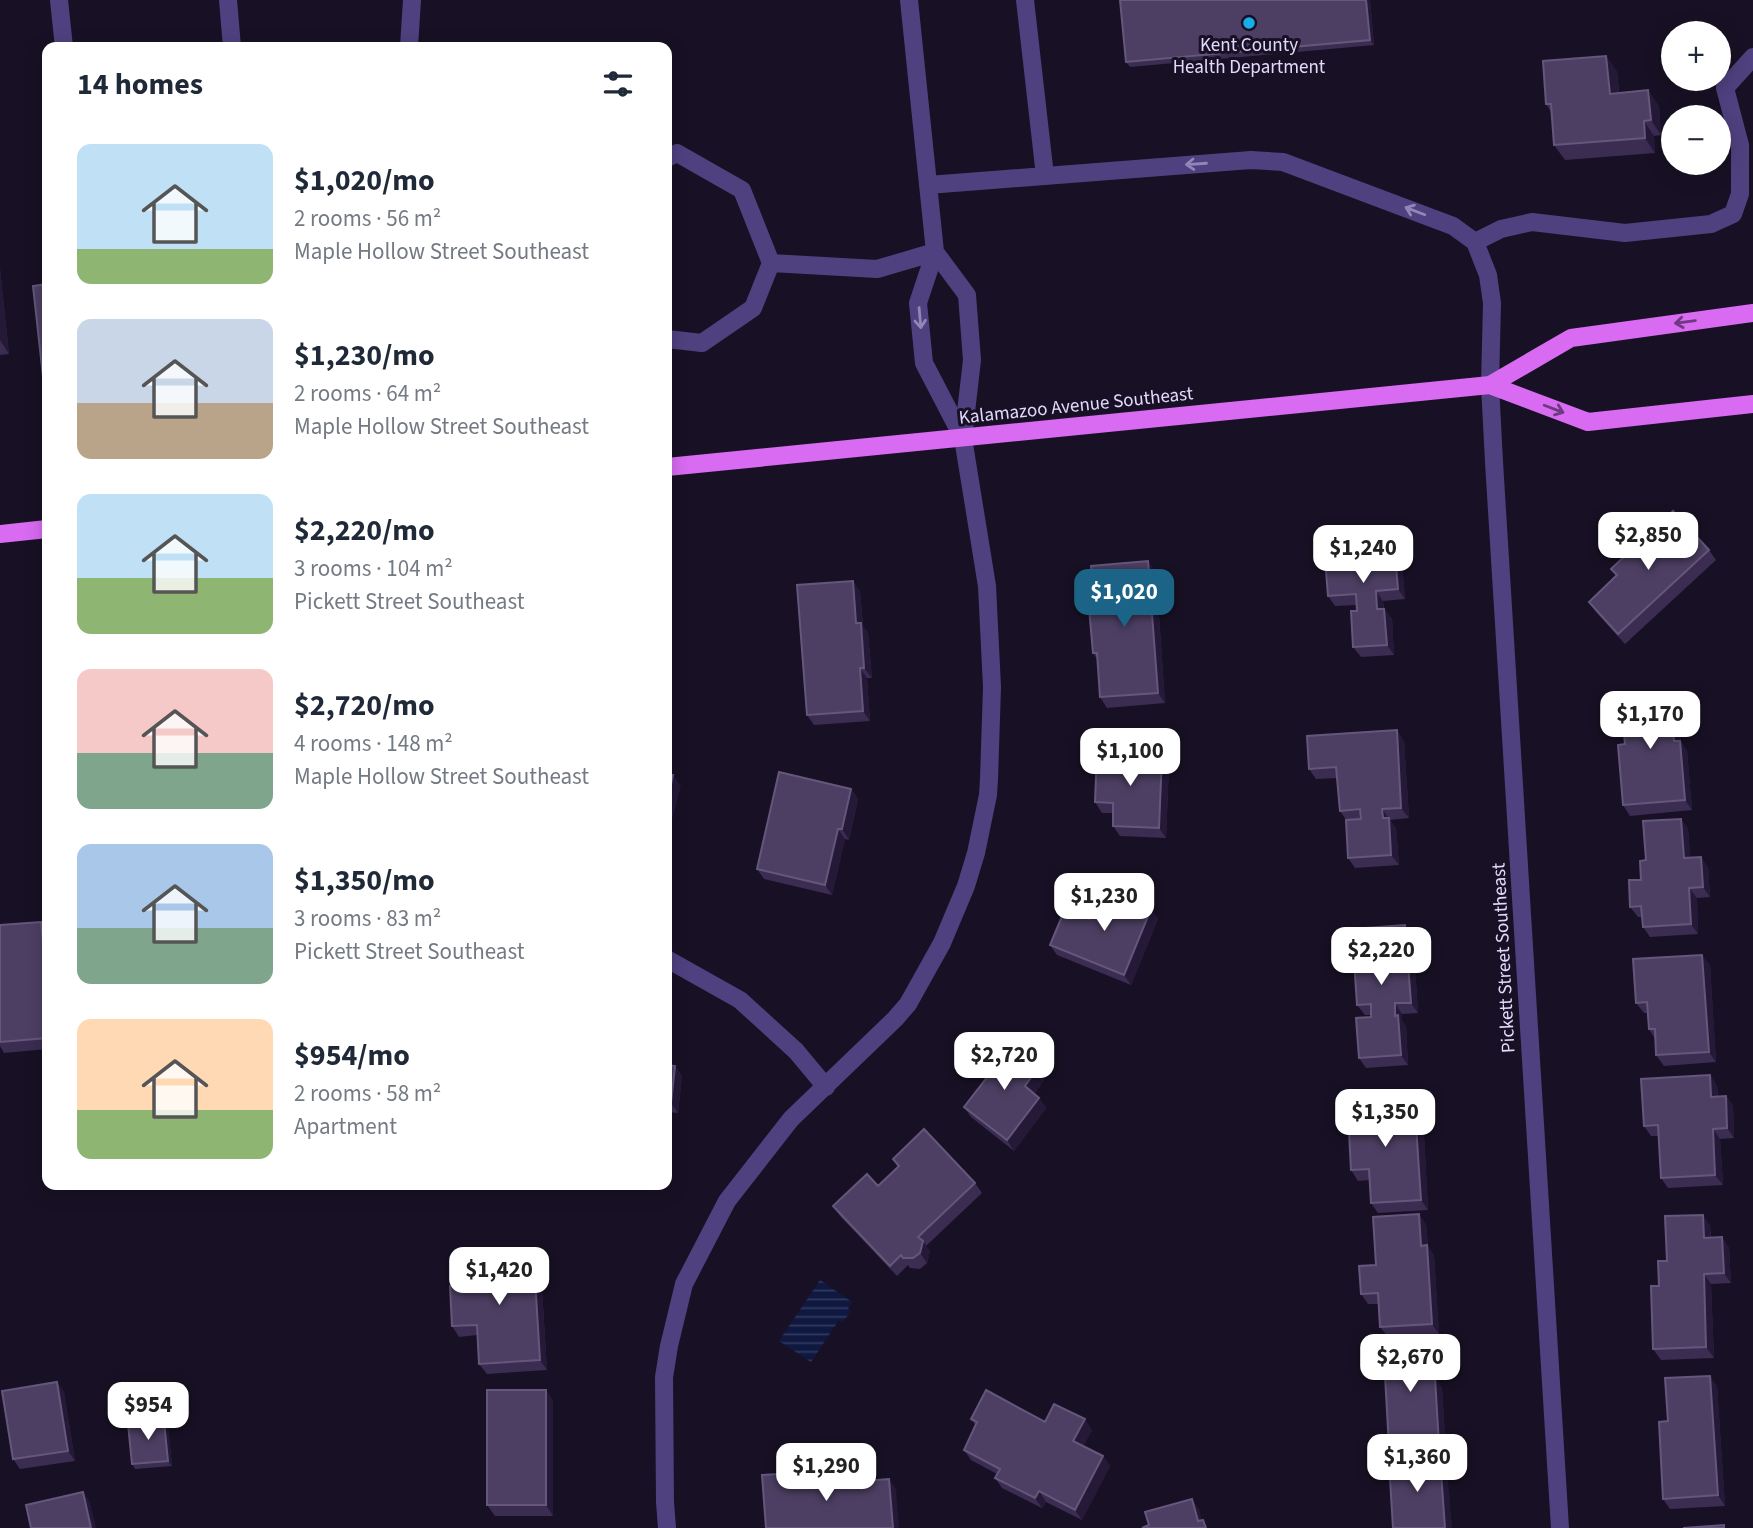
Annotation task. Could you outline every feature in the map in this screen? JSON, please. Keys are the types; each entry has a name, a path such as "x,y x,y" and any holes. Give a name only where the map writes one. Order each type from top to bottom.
{"main road":[{"name":"Kalamazoo Avenue Southeast","path":"672,467 1490,385 1571,338 1753,313"},
{"name":"Kalamazoo Avenue Southeast","path":"1490,385 1588,422 1753,404"},
{"path":"0,534 42,530"}],"street":[{"path":"59,0 63,42"},
{"path":"228,0 232,42"},
{"path":"410,42 412,0"},
{"path":"909,0 935,253 918,303 924,363 963,438"},
{"path":"1025,0 1045,176"},
{"path":"928,185 1251,160 1283,162 1454,226 1475,242 1501,229 1532,222 1625,233 1711,224 1732,214 1740,194 1740,145 1725,89 1753,57"},
{"path":"672,156 677,153 742,190 771,263 753,308 702,343 672,340"},
{"name":"Pickett Street Southeast","path":"1475,242 1488,275 1492,303 1490,385 1560,1528"},
{"path":"771,263 877,269 935,253"},
{"path":"667,1528 664,1377 668,1346 684,1284 727,1201 792,1119 908,1004 942,943 966,886 988,795 992,687 987,586 963,438 972,360 967,295 935,253"},
{"path":"672,962 740,1000 796,1051 826,1087"}],"water":[{"path":"820,1280 852,1302 848,1308 851,1311 843,1322 839,1320 811,1362 779,1341"}],"building":[{"name":"Kent County Health Department","path":"1120,0 1366,0 1370,40 1126,62"},
{"path":"1606,56 1610,94 1648,90 1651,120 1644,121 1645,138 1554,145 1551,104 1546,104 1543,61"},
{"path":"42,285 42,368 33,286"},
{"path":"1673,511 1709,550 1618,634 1589,602 1617,575 1611,569"},
{"path":"1394,541 1398,589 1376,591 1377,609 1384,609 1387,645 1353,647 1351,611 1357,611 1356,594 1328,596 1324,546"},
{"path":"1148,561 1158,693 1100,697 1097,653 1093,653 1089,608 1094,608 1091,566"},
{"path":"853,581 856,623 861,623 863,711 807,715 797,585"},
{"path":"1670,692 1674,741 1680,741 1685,800 1623,805 1618,745 1625,744 1620,696"},
{"path":"1397,730 1401,808 1382,809 1383,818 1389,818 1391,855 1348,858 1346,820 1361,819 1360,809 1340,811 1336,767 1309,769 1307,736"},
{"path":"1097,752 1162,755 1159,828 1113,826 1113,803 1095,802"},
{"path":"779,772 851,789 825,885 757,869"},
{"path":"1681,819 1684,858 1701,857 1703,887 1689,888 1691,924 1643,927 1641,906 1630,907 1629,880 1641,880 1640,861 1646,860 1643,821"},
{"path":"1109,891 1151,909 1124,975 1050,945 1065,909 1089,919 1095,906 1102,909"},
{"path":"41,922 42,1038 0,1042 0,925"},
{"path":"1405,925 1411,1003 1395,1003 1401,1055 1359,1058 1356,1018 1371,1017 1371,1004 1357,1005 1352,929"},
{"path":"1702,955 1709,1052 1656,1055 1655,1029 1649,1029 1647,1002 1636,1003 1633,959"},
{"path":"1002,1042 1037,1069 1025,1086 1039,1098 1007,1140 964,1107 988,1076 981,1071"},
{"path":"672,1066 675,1066 672,1094"},
{"path":"1710,1075 1711,1097 1726,1096 1727,1128 1713,1129 1715,1175 1661,1178 1658,1125 1644,1126 1641,1079"},
{"path":"1395,1091 1398,1126 1416,1125 1421,1200 1371,1203 1369,1169 1351,1170 1349,1132 1355,1131 1353,1094"},
{"path":"924,1129 975,1183 918,1237 923,1241 920,1253 913,1258 903,1258 901,1255 890,1266 833,1206 867,1174 878,1186 899,1166 893,1159"},
{"path":"1419,1214 1421,1246 1427,1245 1432,1324 1380,1327 1378,1293 1361,1294 1359,1266 1376,1265 1373,1217"},
{"path":"1703,1215 1704,1238 1722,1237 1724,1273 1704,1274 1706,1347 1653,1349 1651,1286 1659,1286 1658,1261 1667,1261 1665,1216"},
{"path":"521,1248 523,1280 535,1279 540,1360 479,1364 477,1325 452,1326 450,1286 471,1285 469,1251"},
{"path":"1425,1337 1428,1378 1435,1378 1439,1444 1389,1447 1383,1340"},
{"path":"1710,1376 1718,1495 1663,1499 1659,1422 1668,1421 1665,1378"},
{"path":"57,1382 68,1451 13,1459 2,1391"},
{"path":"487,1390 546,1390 546,1505 487,1505"},
{"path":"986,1390 1045,1422 1054,1404 1085,1419 1073,1441 1103,1456 1075,1510 1039,1491 1035,1498 995,1478 1000,1469 964,1450 977,1422 971,1419"},
{"path":"164,1421 168,1461 132,1464 128,1424"},
{"path":"1440,1458 1445,1528 1393,1528 1389,1462"},
{"path":"811,1472 812,1485 889,1479 893,1528 766,1528 762,1475"},
{"path":"83,1492 91,1528 31,1528 26,1505"},
{"path":"1192,1499 1198,1521 1203,1520 1206,1528 1142,1528 1149,1525 1145,1512"},
{"path":"1724,1525 1724,1528 1683,1528"}],"place":[{"name":"Kent County Health Department","path":"1249,23"}]}
